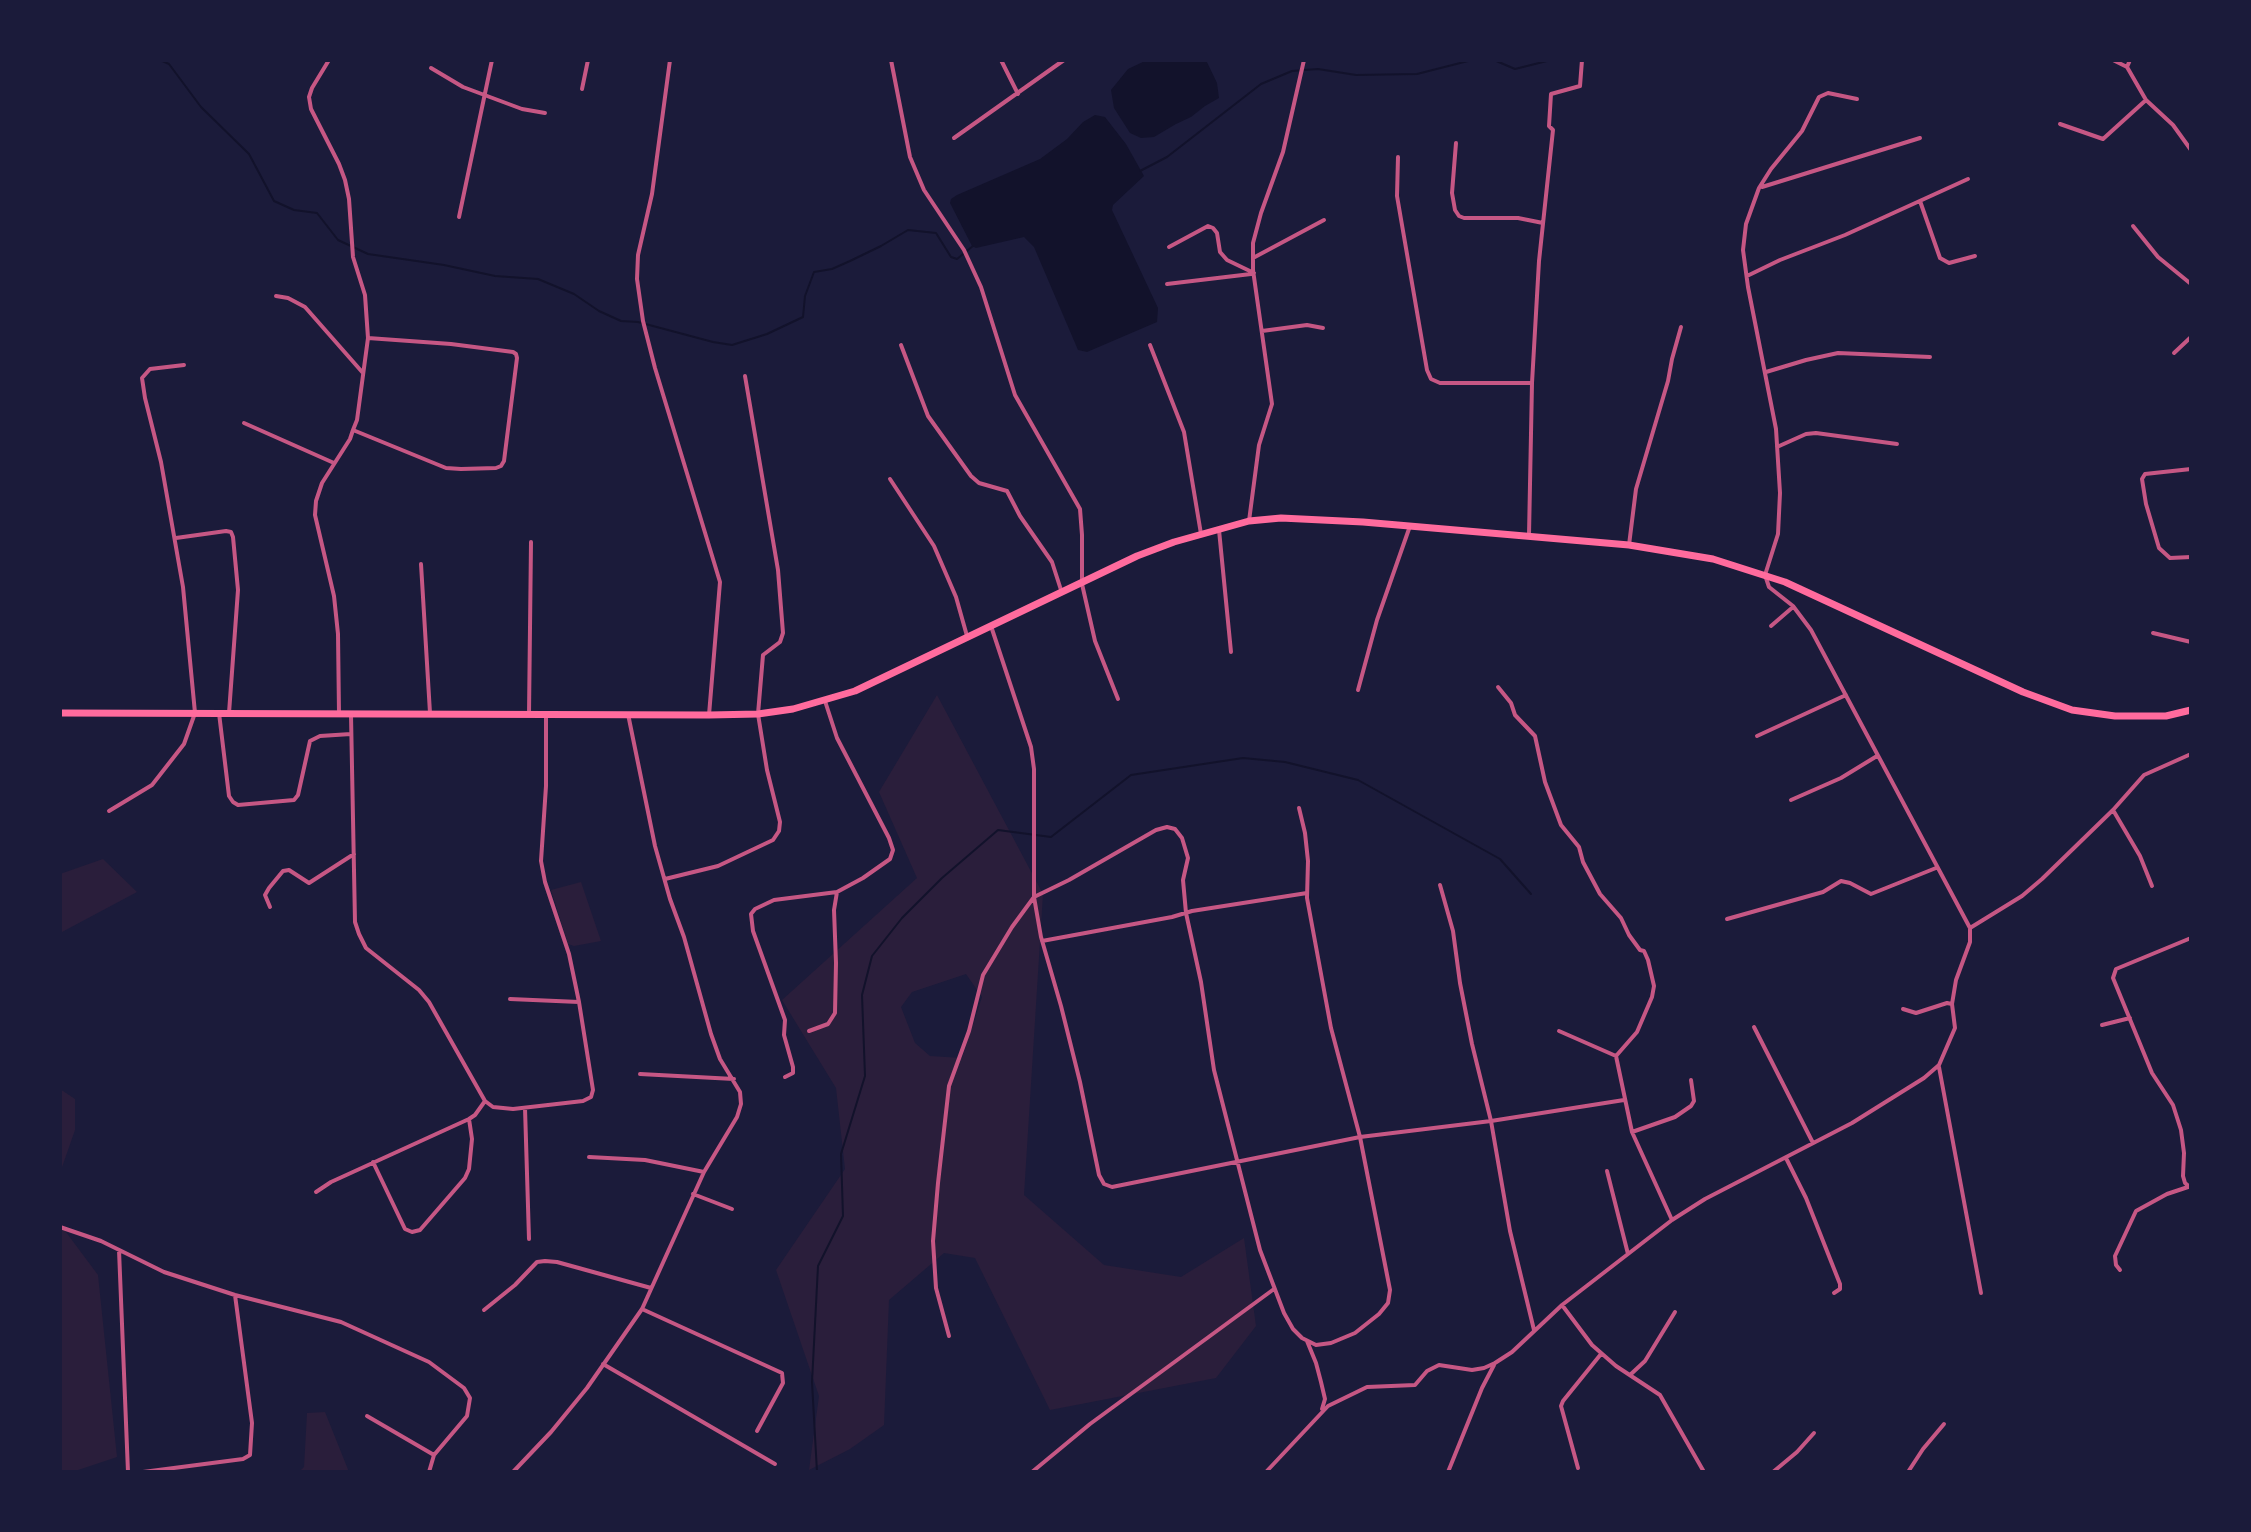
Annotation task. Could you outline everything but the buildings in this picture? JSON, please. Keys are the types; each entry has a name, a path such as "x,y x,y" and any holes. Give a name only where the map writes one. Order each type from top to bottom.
{"highway":[{"path":"60,713 709,715 758,714 793,709 855,691 1137,556 1219,528 1281,518 1316,518 1629,545 1713,559 1826,599 2023,692 2072,710 2115,716 2166,716 2191,710"}],"street":[{"path":"329,60 309,97 311,109 345,180 353,257 365,295 368,338 357,420 322,483 316,501 315,515 334,596 339,713"},
{"path":"459,217 492,60"},
{"path":"582,89 588,60"},
{"path":"670,60 652,194 638,255 637,279 643,321 655,368 720,582 709,715"},
{"path":"891,60 910,157 924,190 964,250 981,287 1015,395 1080,509 1082,584 1095,641 1118,699"},
{"path":"1001,60 1018,94"},
{"path":"954,138 1064,60"},
{"path":"1249,521 1257,455 1272,404 1254,273 1253,243 1283,152 1304,60"},
{"path":"1528,537 1532,383 1539,261 1553,130 1549,126 1551,94 1580,86 1582,60"},
{"path":"2113,60 2127,67 2146,100 2173,125 2191,150"},
{"path":"2127,67 2130,60"},
{"path":"431,68 463,87 522,109 545,113"},
{"path":"1266,1472 1322,1411 1367,1387 1415,1385 1427,1371 1439,1365 1472,1370 1495,1363 1512,1352 1562,1305 1672,1220 1705,1199 1864,1116 1924,1078 1939,1065 1955,1028 1952,1004 1956,980 1970,942 1970,928 1811,630 1793,606 1769,587 1765,575 1778,534 1780,493 1766,372 1743,250 1746,224 1759,188 1802,131 1819,97 1828,93 1857,99"},
{"path":"2060,124 2103,139 2146,100"},
{"path":"1759,188 1920,138"},
{"path":"1456,143 1452,193 1459,216 1518,218 1543,223"},
{"path":"1398,157 1397,196 1431,379 1440,383 1532,383"},
{"path":"1747,276 1968,179"},
{"path":"1920,201 1940,258 1949,263 1975,256"},
{"path":"1253,258 1324,220"},
{"path":"1169,247 1208,226 1217,233 1220,252 1227,260 1254,273"},
{"path":"2133,226 2158,257 2191,284"},
{"path":"1167,284 1254,273"},
{"path":"276,296 305,307 363,373"},
{"path":"1262,331 1307,325 1323,328"},
{"path":"1629,545 1636,489 1681,327"},
{"path":"2174,353 2191,337"},
{"path":"353,430 446,468 496,468 504,461 516,354 451,344 368,338"},
{"path":"901,345 928,416 971,476 979,483 1007,491 1020,516 1052,562 1062,593"},
{"path":"1150,345 1184,432 1201,534"},
{"path":"1766,372 1838,353 1930,357"},
{"path":"109,811 152,785 184,744 195,713 183,587 142,378 150,369 184,365"},
{"path":"665,879 718,866 773,840 779,831 780,822 758,714 763,655 780,642 783,633 778,570 745,376"},
{"path":"244,423 334,463"},
{"path":"1777,447 1806,434 1816,433 1897,444"},
{"path":"2191,469 2145,474 2142,479 2159,548 2170,558 2191,557"},
{"path":"890,479 941,560 968,638"},
{"path":"1358,690 1377,620 1410,526"},
{"path":"1219,528 1231,652"},
{"path":"175,538 226,531 231,532 233,537 238,590 229,713"},
{"path":"529,714 531,542"},
{"path":"421,564 430,713"},
{"path":"1771,626 1793,606"},
{"path":"991,626 1031,747 1034,769 1034,897 1099,1175 1104,1184 1112,1187 1360,1137 1624,1100"},
{"path":"2153,633 2191,642"},
{"path":"1498,687 1511,703 1515,715 1535,736 1545,782 1561,825 1579,847 1583,862 1600,894 1621,918 1629,935 1648,960 1654,986 1652,997 1637,1032 1616,1056"},
{"path":"1757,736 1846,695"},
{"path":"785,1077 793,1073 793,1067 784,1035 785,1020 753,931 751,914 774,900 837,892 890,859 893,850 837,738 825,701"},
{"path":"219,713 229,796 238,805 294,800 298,795 310,741 320,736 352,734"},
{"path":"351,713 355,922 359,934 366,948 419,990 429,1002 485,1101 493,1107 525,1108 583,1101 591,1097 592,1075 569,954 541,861 546,786 546,714"},
{"path":"513,1472 551,1432 642,1309 693,1194 737,1117 741,1104 740,1092 720,1059 711,1034 655,846 628,714"},
{"path":"1970,928 2022,896 2113,810 2144,775 2191,754"},
{"path":"1791,800 1841,778 1878,755"},
{"path":"949,1336 936,1288 933,1241 949,1086 969,1031 983,975 1034,897 1156,830 1167,827 1175,829 1182,838 1188,858 1183,880 1186,913 1201,982 1214,1070 1260,1250 1274,1289 1293,1329 1316,1345 1331,1343 1355,1333 1388,1303 1390,1290 1360,1137 1331,1028 1307,893 1308,861 1299,808"},
{"path":"2113,810 2140,856 2152,886"},
{"path":"270,907 265,895 283,871 289,870 309,883 354,854"},
{"path":"1727,919 1823,892 1841,881 1864,892 1878,893 1936,868"},
{"path":"1440,885 1453,931 1469,1029 1491,1121 1510,1231 1534,1330"},
{"path":"809,1031 828,1024 835,1013 834,910 837,892"},
{"path":"1042,941 1307,893"},
{"path":"2190,1188 2183,1176 2181,1130 2173,1105 2152,1073 2113,972 2191,938"},
{"path":"510,999 579,1002"},
{"path":"1903,1009 1916,1013 1952,1004"},
{"path":"2102,1025 2130,1018"},
{"path":"1754,1027 1813,1143"},
{"path":"1559,1031 1616,1056"},
{"path":"1616,1056 1632,1132 1672,1220"},
{"path":"1939,1065 1981,1293"},
{"path":"640,1074 734,1079"},
{"path":"1632,1132 1675,1117 1691,1106 1694,1101 1691,1080"},
{"path":"316,1192 331,1182 469,1119 485,1101"},
{"path":"525,1108 529,1239"},
{"path":"373,1162 405,1229 412,1232 420,1230 465,1178 469,1169 472,1139 469,1119"},
{"path":"589,1157 645,1160 704,1172"},
{"path":"1786,1158 1806,1198 1840,1284 1840,1289 1834,1293"},
{"path":"1607,1171 1628,1254"},
{"path":"2120,1270 2115,1256 2136,1211 2167,1194 2190,1188"},
{"path":"693,1194 732,1209"},
{"path":"60,1227 101,1241 164,1272 235,1295 341,1322 429,1362 464,1388 470,1398 467,1416 434,1455 429,1472"},
{"path":"119,1250 128,1472"},
{"path":"484,1310 537,1262 557,1262 651,1288"},
{"path":"1032,1472 1090,1424 1274,1289"},
{"path":"143,1472 243,1459 250,1455 252,1423 235,1295"},
{"path":"1562,1305 1592,1345 1660,1395 1704,1472"},
{"path":"642,1309 782,1373 783,1383 757,1431"},
{"path":"1630,1375 1645,1361 1675,1312"},
{"path":"1306,1340 1316,1363 1325,1399 1322,1411"},
{"path":"1578,1468 1561,1406 1602,1354"},
{"path":"1448,1472 1495,1363"},
{"path":"603,1364 775,1464"},
{"path":"367,1416 434,1455"},
{"path":"1908,1472 1944,1424"},
{"path":"1773,1472 1814,1433"}],"shaded area":[{"path":"1147,60 1206,60 1217,83 1219,98 1154,137 1141,138 1130,133 1114,108 1111,90 1128,69"},
{"path":"1095,115 1105,117 1126,144 1144,176 1113,205 1112,210 1158,308 1157,322 1087,352 1078,350 1034,247 1024,237 976,248 972,246 950,203 957,195 1040,159"},
{"path":"937,695 1043,894 1024,1195 1104,1265 1181,1277 1244,1238 1256,1326 1216,1378 1050,1410 975,1258 944,1253 889,1300 884,1425 850,1449 809,1470 819,1396 776,1270 845,1169 836,1088 782,1000 917,878 879,792","holes":["966,974 982,997 962,1058 930,1056 915,1043 901,1007 912,992"]},
{"path":"103,859 137,892 62,932 60,936 60,874"},
{"path":"581,882 601,941 574,946 568,944 551,890"},
{"path":"60,1089 75,1099 75,1130 60,1173"},
{"path":"60,1224 98,1275 117,1457 72,1472 60,1472"},
{"path":"325,1412 349,1472 299,1472 304,1467 307,1413"}],"waterway":[{"path":"160,60 169,64 201,107 249,154 274,201 294,210 317,213 338,240 368,254 495,276 538,279 574,294 621,321 638,322 732,345 767,334 803,317 805,296 814,272 850,261 908,230 936,233 951,257 957,259 973,246"},
{"path":"1140,171 1167,157 1261,84 1292,71 1318,69 1356,75 1417,74 1472,60"},
{"path":"1494,60 1515,69 1551,60"},
{"path":"817,1472 812,1382 818,1266 843,1216 841,1154 865,1076 862,995 872,956 902,918 942,878 998,830 1051,837 1131,775 1243,758 1285,762 1358,780 1500,859 1531,894"}]}
